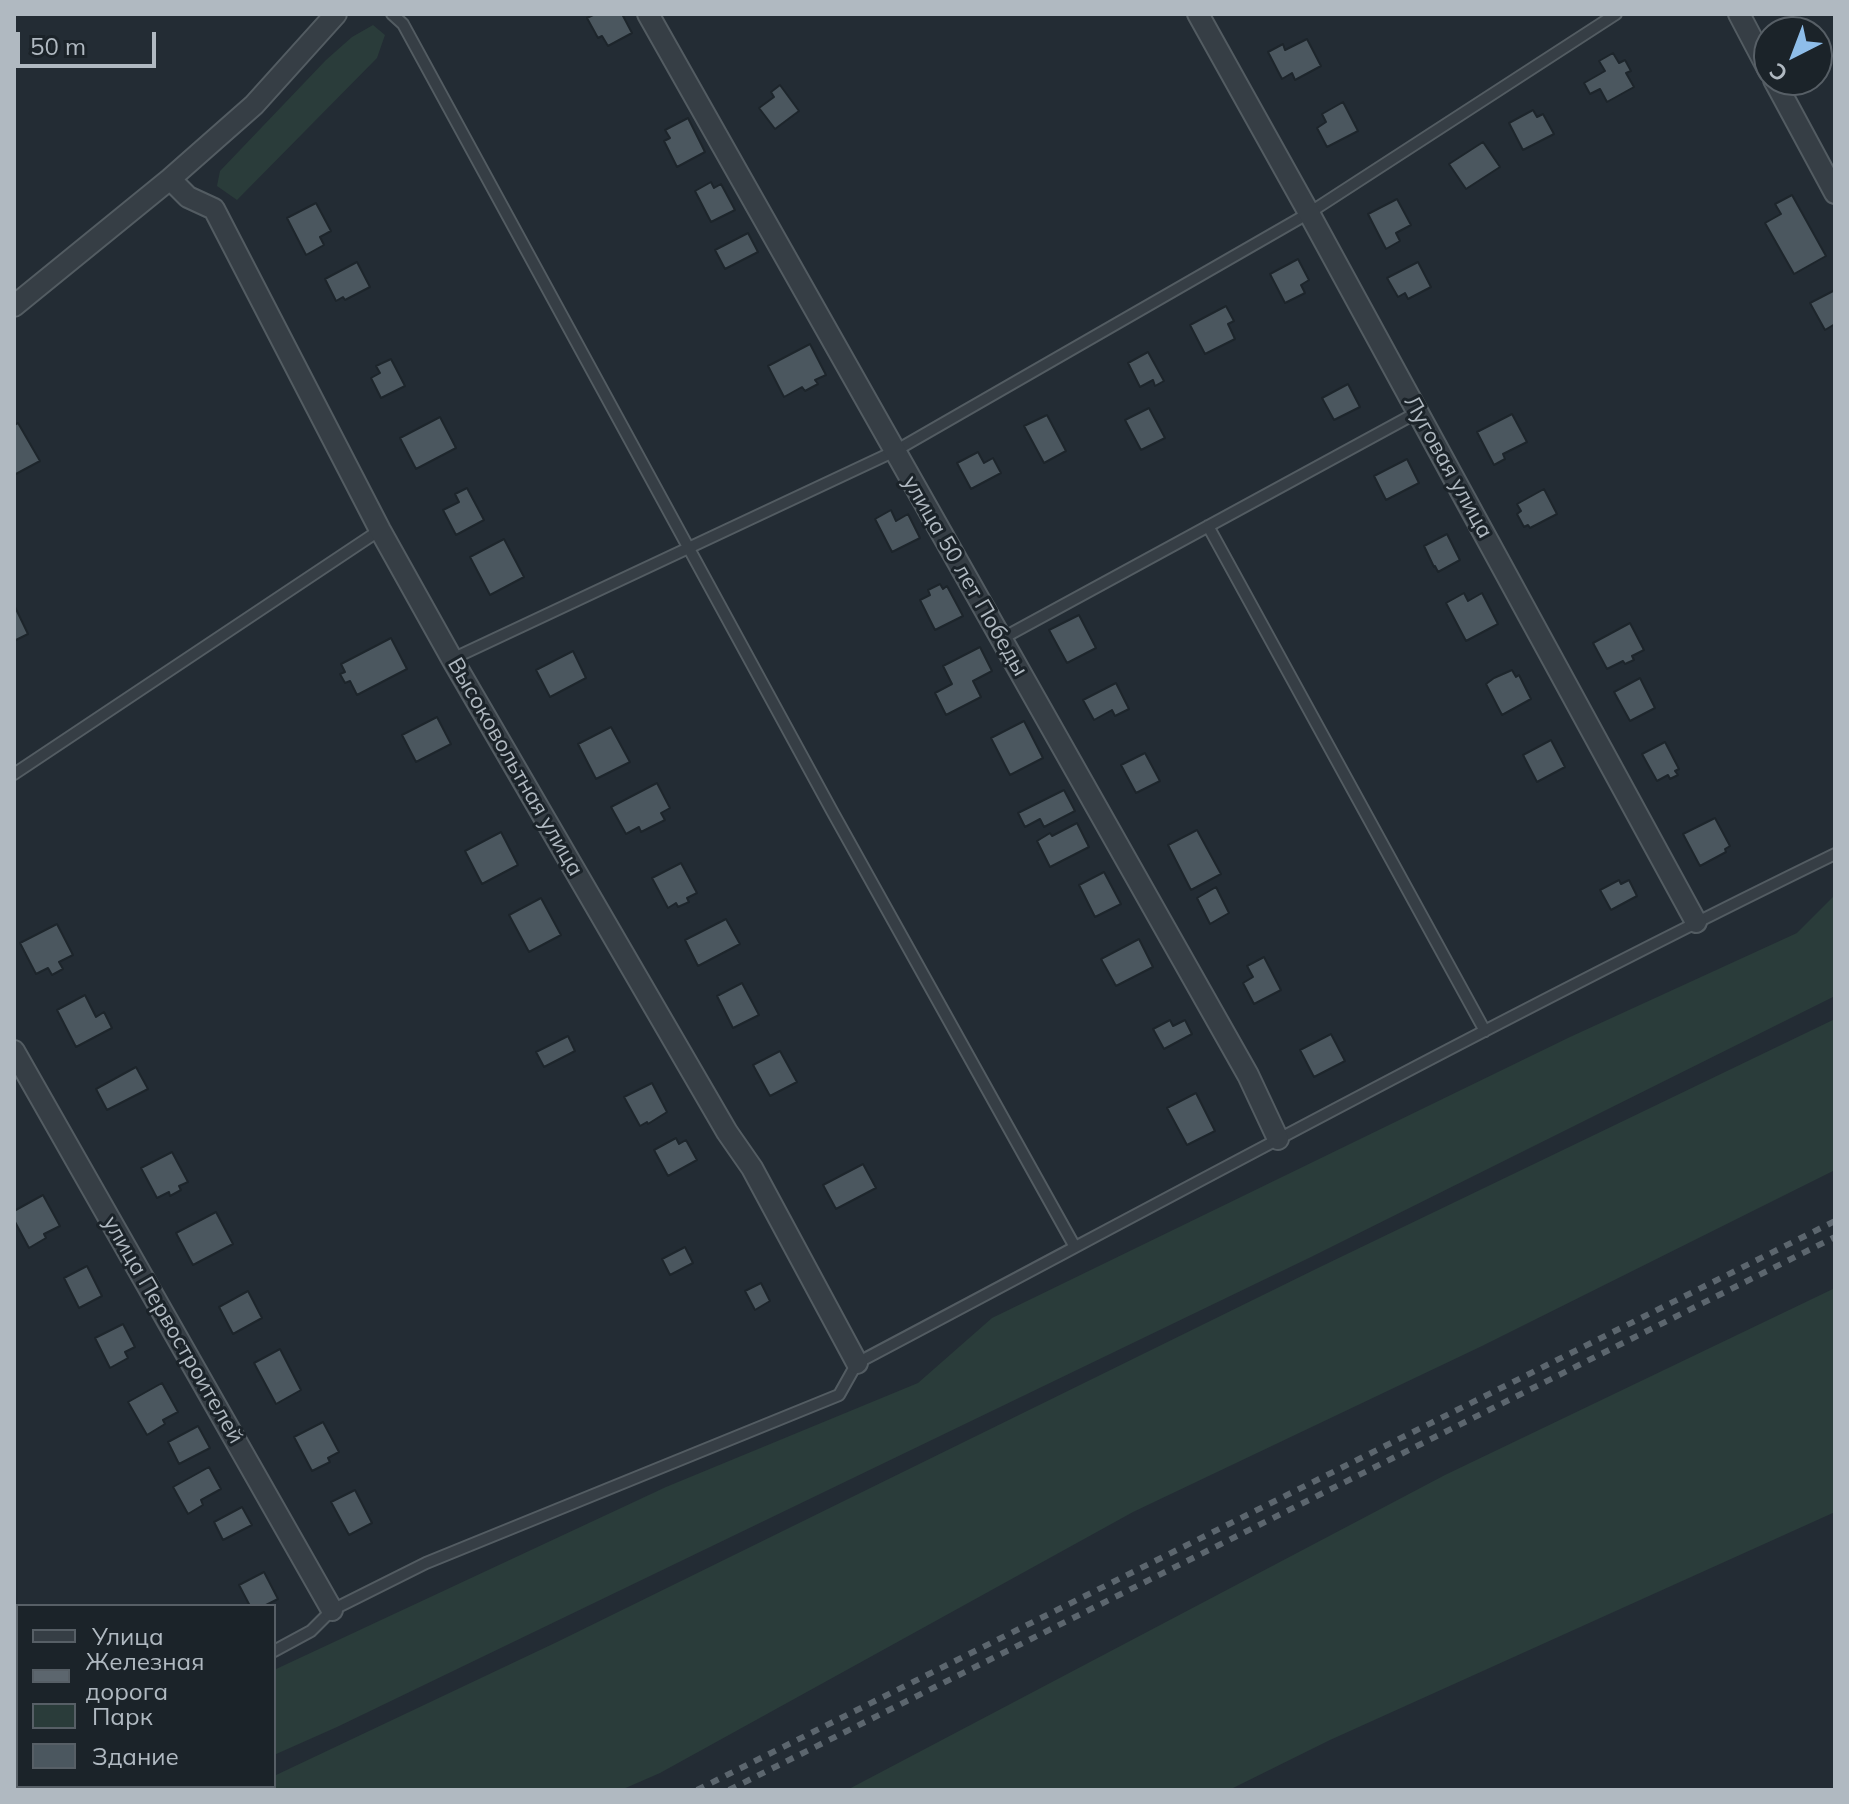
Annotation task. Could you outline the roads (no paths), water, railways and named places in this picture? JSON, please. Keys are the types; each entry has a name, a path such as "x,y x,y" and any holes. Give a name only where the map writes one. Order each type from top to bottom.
{"street":[{"path":"14,306 170,179 254,105 336,14"},
{"name":"улица 50 лет Победы","path":"648,14 1248,1075 1278,1139"},
{"name":"Луговая улица","path":"1198,14 1696,922"},
{"path":"1739,14 1753,41"},
{"path":"1783,96 1835,193"},
{"name":"Высоковольтная улица","path":"170,179 188,197 214,209 380,530 727,1132 752,1168 857,1363"},
{"name":"улица Первостроителей","path":"14,1051 332,1610"}],"lane":[{"path":"392,14 403,24 832,811 1075,1247"},
{"path":"452,659 895,451 1309,213 1616,14"},
{"path":"1001,639 1418,412"},
{"path":"1208,526 1485,1031"},
{"path":"14,774 380,530"},
{"path":"276,1650 311,1631 332,1610 426,1563 839,1395 857,1363 1485,1031 1835,854"}],"railway":[{"path":"697,1790 1835,1221"},
{"path":"729,1790 1835,1237"}]}
